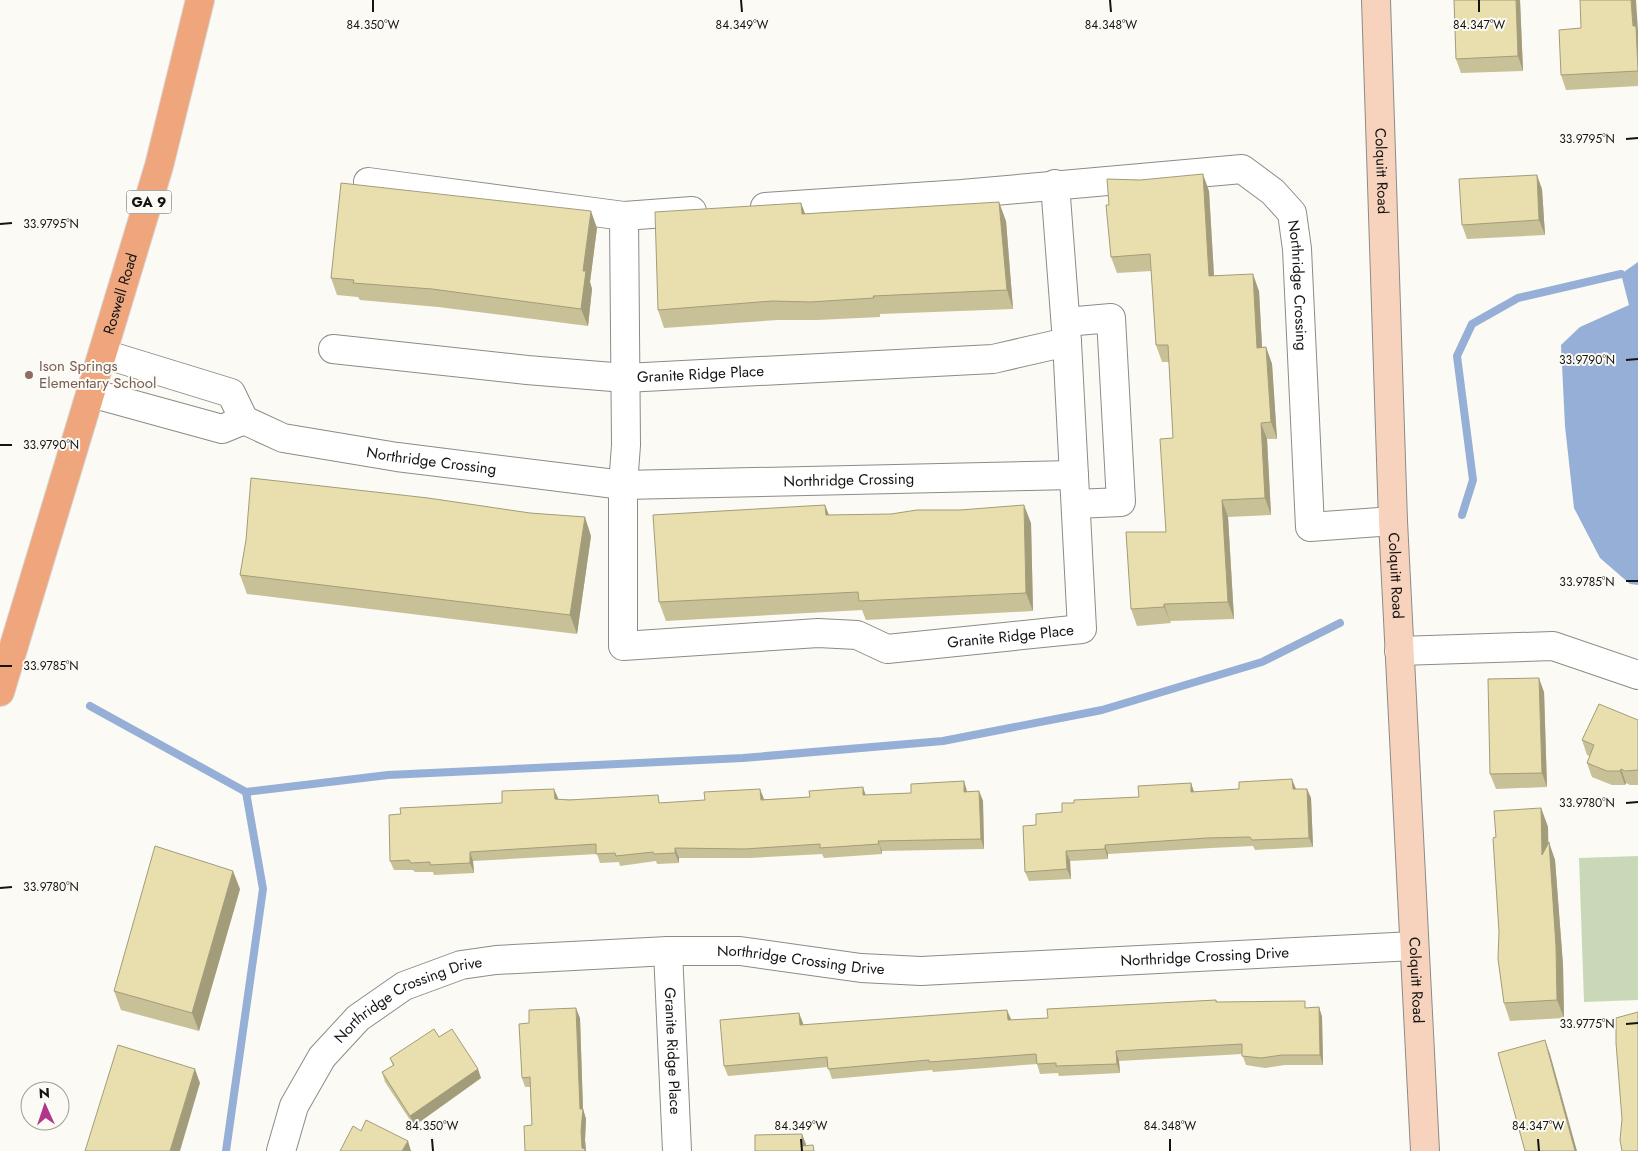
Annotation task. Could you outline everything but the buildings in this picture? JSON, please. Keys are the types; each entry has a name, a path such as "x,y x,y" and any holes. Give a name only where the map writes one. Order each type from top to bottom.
{"main road":[{"name":"Roswell Road","path":"0,692 104,354 159,166 198,3"}],"street":[{"name":"Colquitt Road","path":"1376,0 1393,521 1425,1151"},
{"name":"Northridge Crossing","path":"742,208 962,194 1055,184 1242,169 1273,192 1292,213 1297,248 1310,527 1393,521"},
{"path":"368,182 624,216 712,210"},
{"path":"1055,184 1076,504 1121,502 1111,318 1066,332"},
{"path":"623,485 626,445 624,216"},
{"name":"Granite Ridge Place","path":"333,349 527,370 625,378 993,359 1066,332"},
{"path":"91,393 222,429 244,420 231,393 104,354"},
{"name":"Northridge Crossing","path":"244,420 283,438 397,457 623,485 1074,475"},
{"name":"Granite Ridge Place","path":"623,485 623,646 818,633 857,635 887,649 1082,629 1076,504"},
{"path":"1400,651 1553,646 1638,675"},
{"name":"Northridge Crossing Drive","path":"282,1151 294,1106 322,1057 358,1018 404,986 462,965 496,960 668,951 740,951 861,968 921,971 1414,946"},
{"name":"Granite Ridge Place","path":"668,951 678,1151"}],"green space":[{"path":"1638,856 1638,1000 1584,1002 1579,858"}],"water":[{"path":"1638,262 1638,585 1630,584 1600,558 1574,508 1565,426 1561,345 1580,327 1629,305 1621,274"}],"waterway":[{"path":"1462,515 1473,480 1457,356 1472,324 1518,298 1621,274"},
{"path":"90,706 246,792 388,775 743,758 943,741 1102,710 1262,662 1340,623"},
{"path":"226,1151 263,889 246,792"}],"place":[{"name":"Ison Springs Elementary School","path":"29,375"}]}
